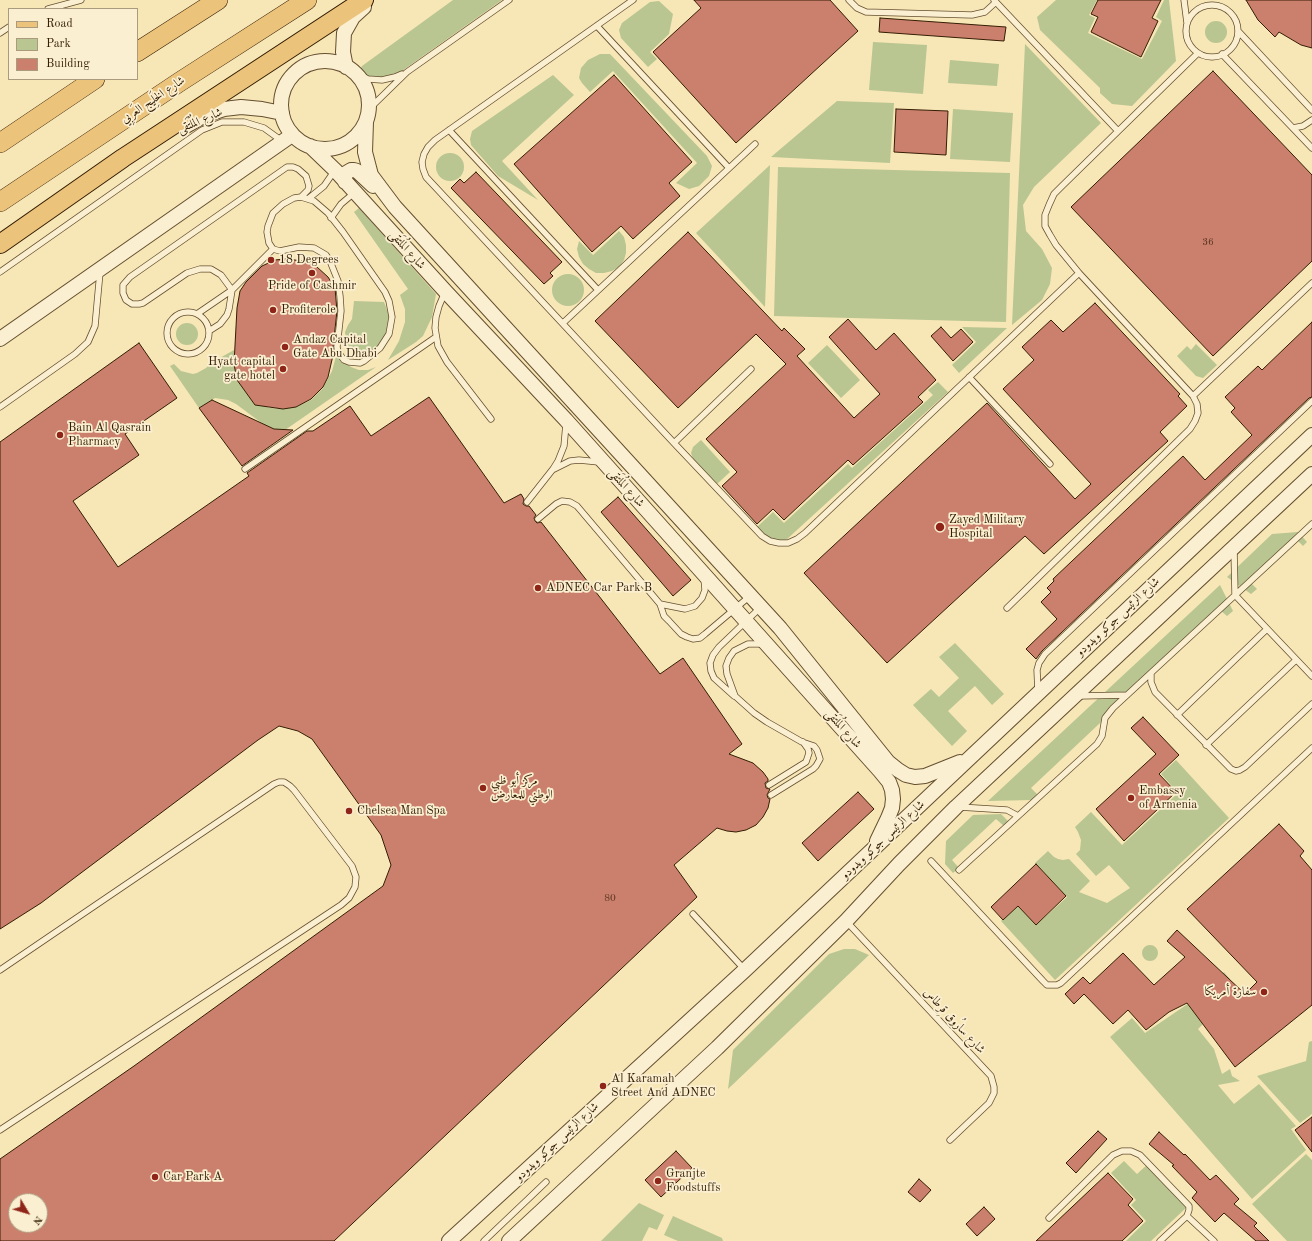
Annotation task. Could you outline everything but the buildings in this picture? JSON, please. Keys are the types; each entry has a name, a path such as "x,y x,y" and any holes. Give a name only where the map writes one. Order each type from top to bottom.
{"highway":[{"path":"138,51 218,0"},
{"name":"شارع الخَلِيج العَربِي","path":"0,202 181,81 307,0"},
{"path":"0,143 94,80"}],"main road":[{"path":"0,244 123,158 364,0"}],"street":[{"path":"350,70 343,52 344,33 353,17 372,0"},
{"path":"319,62 333,62 350,70 363,83 368,96 367,116 359,133 350,141 339,147 327,149 310,146 287,138 282,113 282,99 286,86 294,74 305,66 319,62"},
{"name":"شارع المُلْتَقى","path":"123,158 205,116 224,109 241,107 282,113"},
{"name":"شارع المُلتَقى","path":"367,116 365,152 371,175 395,207 780,628 888,762 906,775 915,777 925,776 969,759"},
{"path":"0,339 287,138"},
{"name":"شارع المُلتَقى","path":"310,146 335,170 354,193 566,420 866,754 888,782 892,795 892,808 874,849"},
{"path":"345,182 346,173 351,170 357,171 395,207"},
{"name":"شارع الرئيس جوكو ويدودو","path":"449,1241 745,970 1312,434"},
{"path":"509,1241 717,1048 846,921 899,864 956,807 1312,474"}],"lane":[{"path":"52,8 81,0"},
{"path":"367,116 408,72 509,0"},
{"path":"634,0 449,130 428,147 422,162 423,169 426,177 674,443 762,536 770,541 788,543 805,533 1079,273"},
{"path":"849,0 857,8 866,12 972,15 985,12 995,1 1118,131"},
{"path":"1184,0 1187,34 1193,48 1198,53 1205,56 1214,56 1228,51 1233,45 1238,31"},
{"path":"1210,0 1217,6"},
{"path":"1187,27 1190,18 1195,11 1212,5 1223,7 1232,14 1238,31 1312,110"},
{"path":"597,26 729,168"},
{"path":"1007,608 1190,430 1198,413 1197,404 1193,396 1079,273 1056,245 1046,226 1045,215 1054,194 1198,53"},
{"path":"1222,54 1312,148"},
{"path":"350,70 368,79 382,80 408,72"},
{"path":"1293,128 1303,126 1312,120"},
{"path":"0,272 202,130 233,121 249,123 287,138"},
{"path":"449,130 598,290"},
{"path":"563,323 755,144"},
{"path":"209,331 220,324 227,315 229,309 232,290 221,275 211,269 200,269 187,273 143,303 139,304 132,304 126,300 122,288 126,280 287,167 298,169 306,176 309,186 308,190 301,197"},
{"path":"308,199 324,186 335,170"},
{"path":"331,218 341,204 354,193"},
{"path":"301,197 320,205 343,232 385,292 391,309 392,318 389,334 380,348 360,363 349,362 341,356 338,352 337,342 341,311 340,296 334,267 326,255 306,246 280,251 273,250 269,243 267,232 273,213 283,204 294,198 301,197"},
{"path":"197,314 232,290 273,250"},
{"path":"0,407 76,354 88,342 95,326 101,268"},
{"path":"1193,396 1312,283"},
{"path":"446,292 439,306 436,317 435,328 438,346 447,362 491,419"},
{"path":"190,312 197,314 202,318 207,324 209,331 207,342 204,347 195,353 189,354 178,352 170,345 167,329 172,319 182,313 190,312"},
{"path":"245,469 436,337"},
{"path":"674,443 751,369"},
{"path":"969,377 1050,464"},
{"path":"1039,693 1037,670 1039,663 1045,654 1312,401"},
{"path":"527,502 553,469 564,446 566,420"},
{"path":"553,469 570,461 579,460 597,461 605,464"},
{"path":"538,519 562,501 570,502 577,506 660,604 664,616 681,634 694,639 700,638 751,596"},
{"path":"959,870 1097,744 1102,736 1105,718 1127,695 1312,524"},
{"path":"1234,547 1235,595 1312,676"},
{"path":"660,604 685,609 695,606 702,598 705,590 704,574"},
{"path":"761,607 719,647 713,655 710,663 714,678 754,713 802,742 810,744 819,754 818,762 813,769 771,795"},
{"path":"1177,715 1267,629"},
{"path":"735,696 727,674 726,666 729,658 734,651 748,644 767,644"},
{"path":"1206,745 1296,660"},
{"path":"1152,673 1151,682 1155,692 1206,745 1231,769 1236,771 1240,770 1312,704"},
{"path":"1076,696 1127,695"},
{"path":"769,784 806,762 809,754 808,749 802,742"},
{"path":"931,861 1047,985 1057,985 1312,748"},
{"path":"0,970 267,788 279,782 284,782 294,790 352,866 356,877 355,887 349,898 341,905 0,1130"},
{"path":"956,807 1007,810 1018,816"},
{"path":"692,914 745,970"},
{"name":"شارع سارُوق قِرطاس","path":"846,921 991,1076 994,1093 989,1103 950,1140"},
{"path":"1049,1218 1113,1155 1126,1150 1132,1151 1140,1155 1187,1204 1189,1210 1187,1216 1160,1241"},
{"path":"484,1241 546,1182"},
{"path":"1187,1216 1214,1241"}],"green space":[{"path":"453,0 502,0 399,73 373,81 362,75 362,66"},
{"path":"1056,0 1097,0 1089,15 1095,18 1088,33 1142,59 1162,21 1156,17 1164,0 1169,0 1176,61 1132,106 1112,104 1100,93 1100,88 1040,30 1037,17"},
{"path":"659,1 673,14 669,34 650,52 657,59 648,67 621,38 619,30 622,23 650,2"},
{"path":"1216,21 1224,24 1227,32 1224,40 1216,43 1208,40 1205,32 1208,24"},
{"path":"873,42 927,45 923,94 869,90"},
{"path":"1025,44 1101,123 1034,187 1023,205 1026,231 1042,249 1052,268 1050,284 1042,300 1012,325"},
{"path":"600,54 610,54 707,156 712,166 709,176 699,186 689,189 676,183 697,163 613,71 590,92 582,83 579,78 581,68 588,60"},
{"path":"950,60 999,64 997,86 948,83"},
{"path":"553,75 574,95 502,161 538,200 498,176 471,145 470,139 472,131"},
{"path":"837,101 894,103 890,163 771,157"},
{"path":"953,109 1013,113 1010,162 950,159"},
{"path":"450,153 460,157 464,167 460,177 450,181 440,177 436,167 440,157"},
{"path":"770,165 765,307 696,233"},
{"path":"778,167 1010,173 1006,322 774,316"},
{"path":"359,208 436,294 432,317 423,336 388,360 399,341 405,322 405,309 400,295 408,289 354,212"},
{"path":"619,231 624,237 626,253 624,260 619,267 612,271 596,273 583,264 577,249 579,241 593,255"},
{"path":"568,274 577,277 581,281 584,290 581,299 577,303 568,306 559,303 555,299 552,290 555,281 559,277"},
{"path":"354,301 384,302 391,320 387,342 384,348 379,353 372,356 358,355 352,351 346,339 345,332 352,319"},
{"path":"187,323 195,326 198,334 195,342 187,345 179,342 176,334 179,326"},
{"path":"962,327 1007,328 959,373 952,365 976,342"},
{"path":"1196,344 1217,365 1203,378 1196,376 1177,356 1187,346 1191,350"},
{"path":"827,345 860,380 841,398 808,363"},
{"path":"338,349 345,362 351,367 359,370 368,370 376,367 285,430 274,429 263,424 236,404 228,400 215,398 199,408 170,366 174,364 181,371 193,374 197,373 234,350 234,364 238,380 247,394 257,403 270,408 283,409 296,407 311,400 323,388 332,371"},
{"path":"938,382 948,392 786,540 771,540 756,528 773,512 784,523 848,464 852,468 933,395 928,390"},
{"path":"701,440 730,472 717,484 693,459 691,453 693,447"},
{"path":"1298,532 1307,542 1303,546 1296,539 1250,582 1257,589 1251,594 1227,577 1272,534"},
{"path":"1220,585 1233,611 1227,616 1220,610 1031,788 1038,795 1032,800 988,801"},
{"path":"955,643 1004,694 992,705 975,686 948,711 967,731 952,746 913,705 931,689 939,697 959,678 939,657"},
{"path":"1176,760 1229,818 1055,980 1001,921 1018,906 1036,925 1067,897 1035,863 1048,851 1058,859 1069,859 1090,881 1079,892 1107,903 1130,888 1109,865 1096,876 1076,854 1080,850 1081,840 1075,827 1091,812 1122,845 1178,793 1161,774"},
{"path":"1001,814 1009,822 1004,826 996,819 952,860 959,868 953,873 945,864 946,841 973,815"},
{"path":"1150,945 1156,947 1158,953 1156,959 1150,961 1144,959 1142,953 1144,947"},
{"path":"844,949 855,949 869,955 728,1089 733,1050 829,954"},
{"path":"1224,972 1230,979 1189,1006 1203,1024 1198,1029 1214,1049 1222,1074 1230,1069 1232,1076 1240,1081 1218,1085 1234,1104 1259,1084 1296,1126 1291,1129 1306,1150 1252,1199 1110,1037 1132,1018 1145,1033 1195,999"},
{"path":"1312,1041 1312,1114 1300,1123 1257,1076 1306,1061 1309,1042"},
{"path":"1306,1154 1312,1160 1312,1241 1287,1241 1252,1204"},
{"path":"1124,1161 1137,1174 1149,1163 1189,1205 1151,1241 1126,1241 1146,1221 1131,1205 1136,1200 1111,1173"},
{"path":"639,1203 664,1215 657,1230 649,1227 642,1241 601,1241"},
{"path":"673,1216 722,1238 723,1241 678,1241 664,1235"}],"place":[{"name":"18 Degrees","path":"271,260"},
{"name":"Pride of Cashmir","path":"312,273"},
{"name":"Profiterole","path":"273,310"},
{"name":"Andaz Capital Gate Abu Dhabi","path":"285,347"},
{"name":"Hyatt capital gate hotel","path":"283,369"},
{"name":"Bain Al Qasrain Pharmacy","path":"60,435"},
{"name":"Zayed Military Hospital","path":"940,527"},
{"name":"ADNEC Car Park B","path":"538,588"},
{"name":"مركز أبو ظبي الوطني للمعارض","path":"483,788"},
{"name":"Embassy of Armenia","path":"1131,798"},
{"name":"Chelsea Man Spa","path":"349,811"},
{"name":"سفارة أمريكا","path":"1264,992"},
{"name":"Al Karamah Street And ADNEC","path":"603,1086"},
{"name":"Car Park A","path":"155,1177"},
{"name":"Granjte Foodstuffs","path":"658,1181"}]}
